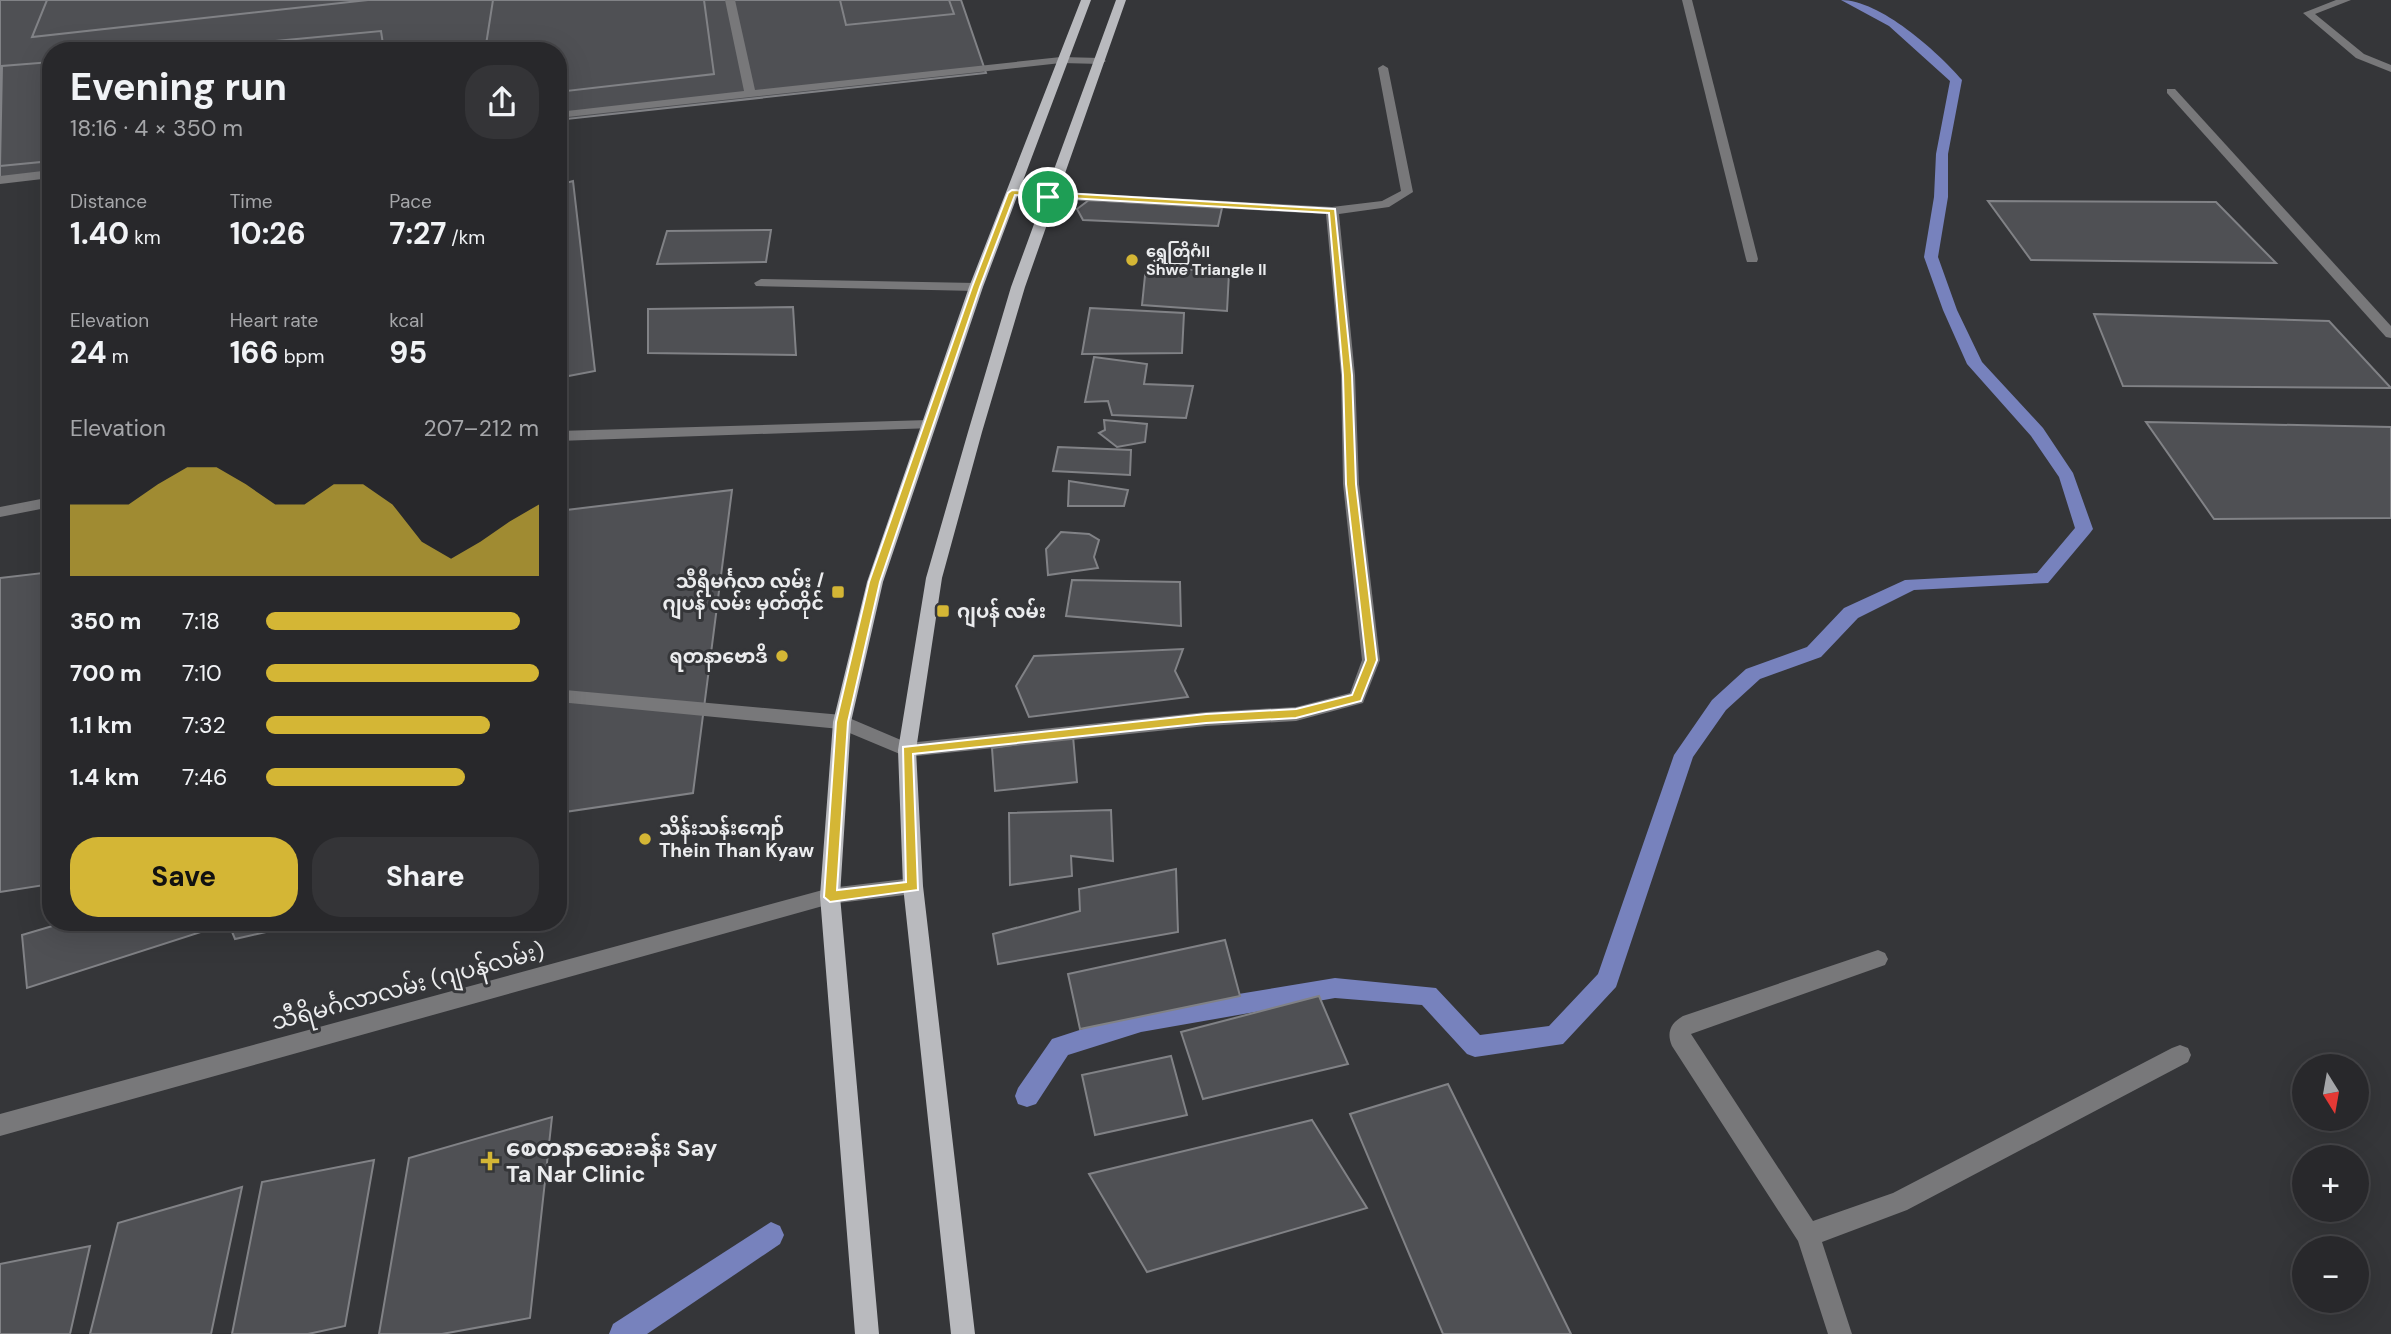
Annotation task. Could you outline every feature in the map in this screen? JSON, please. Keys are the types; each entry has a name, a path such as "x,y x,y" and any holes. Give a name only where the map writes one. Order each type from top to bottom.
{"main road":[{"path":"867,1334 830,897 842,722 874,582 976,287 1086,0"},
{"path":"963,1334 913,886 907,750 934,578 1017,287 1121,0"}],"street":[{"path":"730,0 750,93"},
{"path":"1687,0 1752,259"},
{"path":"2346,0 2308,13 2360,56 2391,69"},
{"path":"567,114 1061,60 1101,61"},
{"path":"1012,193 1332,211 1385,204 1399,199 1407,192 1383,68"},
{"path":"2171,91 2391,334"},
{"path":"0,180 42,175"},
{"path":"567,697 842,722 907,750 1206,719 1296,714 1357,698 1371,660 1351,484 1348,375 1332,211"},
{"path":"761,283 976,287"},
{"path":"567,436 928,425"},
{"path":"0,512 42,504"},
{"name":"သီရိမင်္ဂလာလမ်း (ဂျပန်လမ်း)","path":"0,1125 830,897 913,886"},
{"path":"1840,1334 1808,1236 1680,1039 1681,1029 1690,1023 1878,959"},
{"path":"1808,1236 1899,1202 2180,1055"}],"building":[{"path":"0,0 961,0 986,73 567,119 567,42 42,42 42,177 0,181"},
{"path":"47,0 368,0 32,37"},
{"path":"493,0 704,0 714,74 567,91 567,42 486,42"},
{"path":"840,0 949,0 954,14 846,25"},
{"path":"381,31 383,42 264,42"},
{"path":"42,63 42,162 0,166 2,66"},
{"path":"573,181 595,371 567,376 567,183"},
{"path":"1089,200 1222,208 1218,226 1083,220 1077,209"},
{"path":"1988,201 2216,202 2276,263 2031,260"},
{"path":"771,230 766,262 657,264 667,231"},
{"path":"1146,266 1229,273 1227,311 1142,305"},
{"path":"793,307 796,355 648,353 648,309"},
{"path":"1090,308 1184,313 1182,353 1082,354"},
{"path":"2094,314 2329,321 2391,388 2123,386"},
{"path":"1094,357 1147,364 1144,384 1193,386 1186,418 1112,415 1108,401 1085,402"},
{"path":"1104,420 1147,424 1145,442 1117,447 1099,433 1105,430"},
{"path":"2146,422 2391,427 2391,518 2214,519"},
{"path":"1058,447 1131,450 1130,475 1053,471"},
{"path":"1069,481 1128,490 1124,506 1068,506"},
{"path":"732,490 693,793 567,812 567,510"},
{"path":"1061,532 1089,534 1099,540 1094,557 1098,568 1048,575 1046,549"},
{"path":"42,573 42,885 0,892 0,578"},
{"path":"1072,580 1180,582 1181,626 1066,616"},
{"path":"1183,649 1175,671 1188,697 1029,717 1016,686 1034,656"},
{"path":"1073,736 1077,782 995,791 992,748"},
{"path":"1111,810 1113,861 1071,856 1072,876 1010,885 1009,813"},
{"path":"1176,869 1178,932 998,964 993,934 1080,911 1079,889"},
{"path":"42,929 201,932 27,988 22,935"},
{"path":"232,931 271,931 235,939"},
{"path":"1225,940 1240,996 1080,1029 1068,974"},
{"path":"1319,996 1348,1064 1203,1099 1181,1032"},
{"path":"1171,1056 1187,1115 1095,1135 1082,1075"},
{"path":"1448,1084 1571,1334 1443,1334 1350,1114"},
{"path":"552,1117 530,1318 442,1334 379,1334 409,1158"},
{"path":"1312,1120 1367,1208 1147,1272 1089,1174"},
{"path":"374,1160 345,1326 308,1334 232,1334 262,1182"},
{"path":"242,1187 211,1334 90,1334 118,1223"},
{"path":"90,1246 70,1334 0,1334 0,1264"}],"waterway":[{"path":"1027,1096 1060,1047 1141,1021 1335,988 1428,995 1475,1046 1555,1036 1608,980 1684,755 1719,705 1753,674 1814,652 1851,613 1911,584 2042,579 2084,529 2067,477 2037,432 1975,364 1950,310 1931,257 1941,197 1942,154 1956,80 1893,24 1847,0"},
{"path":"623,1334 771,1235"}],"place":[{"name":"ရွှေတြိဂံII Shwe Triangle II","path":"1132,260"},
{"name":"သီရိမင်္ဂလာ လမ်း / ဂျပန် လမ်း မှတ်တိုင်","path":"838,592"},
{"name":"ဂျပန် လမ်း","path":"943,611"},
{"name":"ရတနာဗောဒိ","path":"782,656"},
{"name":"သိန်းသန်းကျော် Thein Than Kyaw","path":"645,839"},
{"name":"စေတနာဆေးခန်း Say Ta Nar Clinic","path":"490,1161"}],"route":[{"path":"1012,193 1048,197 1332,211 1348,375 1351,484 1371,660 1357,698 1296,714 1206,719 907,750 913,886 830,897 842,722 874,582 976,287 1012,193"}]}
